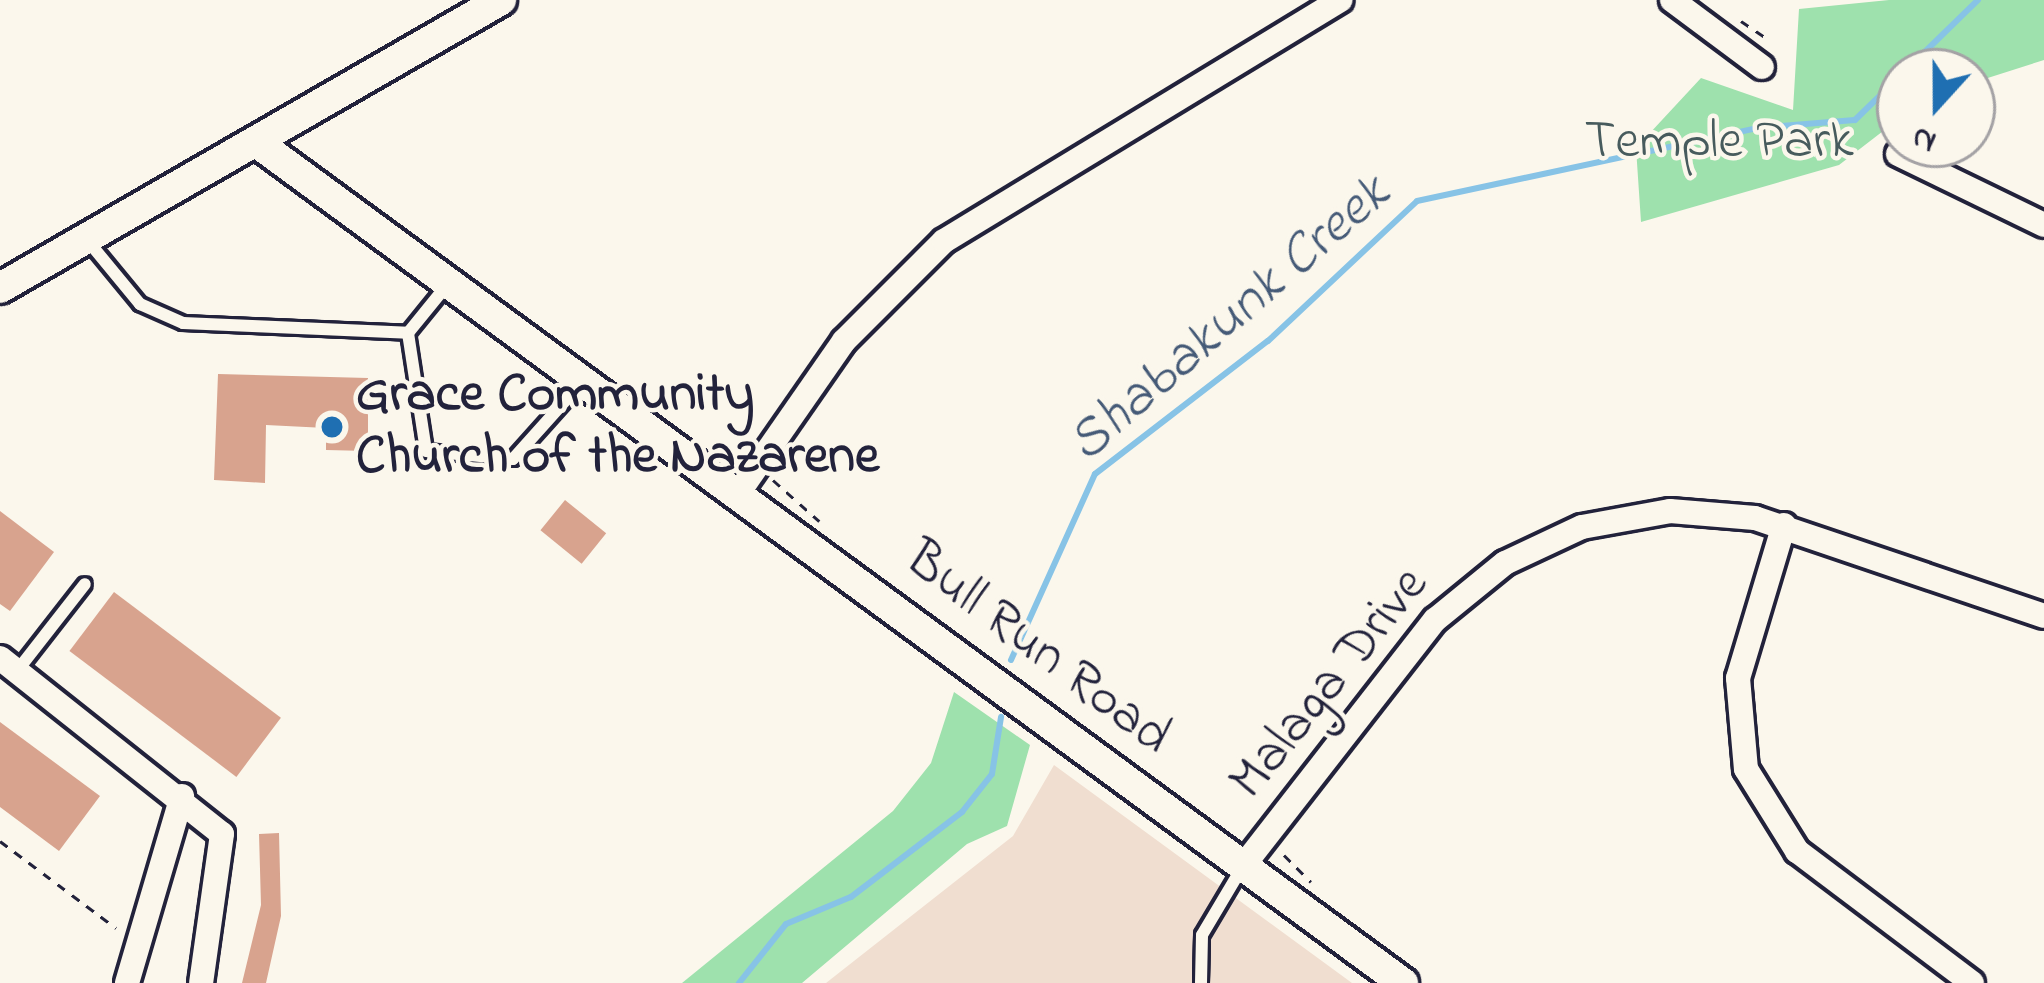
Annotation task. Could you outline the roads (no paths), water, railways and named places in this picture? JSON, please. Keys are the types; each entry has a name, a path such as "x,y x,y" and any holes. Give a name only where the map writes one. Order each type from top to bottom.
{"street":[{"path":"0,288 259,144 501,0"},
{"path":"748,480 844,341 944,241 1340,0"},
{"path":"1672,0 1762,67"},
{"name":"Bull Run Road","path":"259,144 584,379 748,480 1403,983"},
{"path":"1927,168 2044,225"},
{"name":"Malaga Drive","path":"1244,865 1435,620 1504,563 1628,516 1713,512 1784,525 2044,616"},
{"path":"1784,525 1738,679 1752,785 1797,851 1972,983"},
{"path":"9,664 182,796 222,834 201,983"},
{"path":"127,983 182,796"}],"lane":[{"path":"87,240 140,304 183,323 407,333"},
{"path":"449,281 407,333 426,452 512,459 584,379"},
{"path":"9,664 85,584"},
{"path":"1201,983 1202,935 1244,865"}],"waterway":[{"name":"Shabakunk Creek","path":"1011,660 1095,474 1268,341 1417,201 1758,128 1855,120 1978,0"},
{"name":"Shabakunk Creek","path":"739,983 786,924 851,897 962,812 992,774 1001,717"}],"place":[{"name":"Grace Community Church of the Nazarene","path":"332,427"}],"park label":[{"name":"Temple Park","path":"1719,143"}]}
